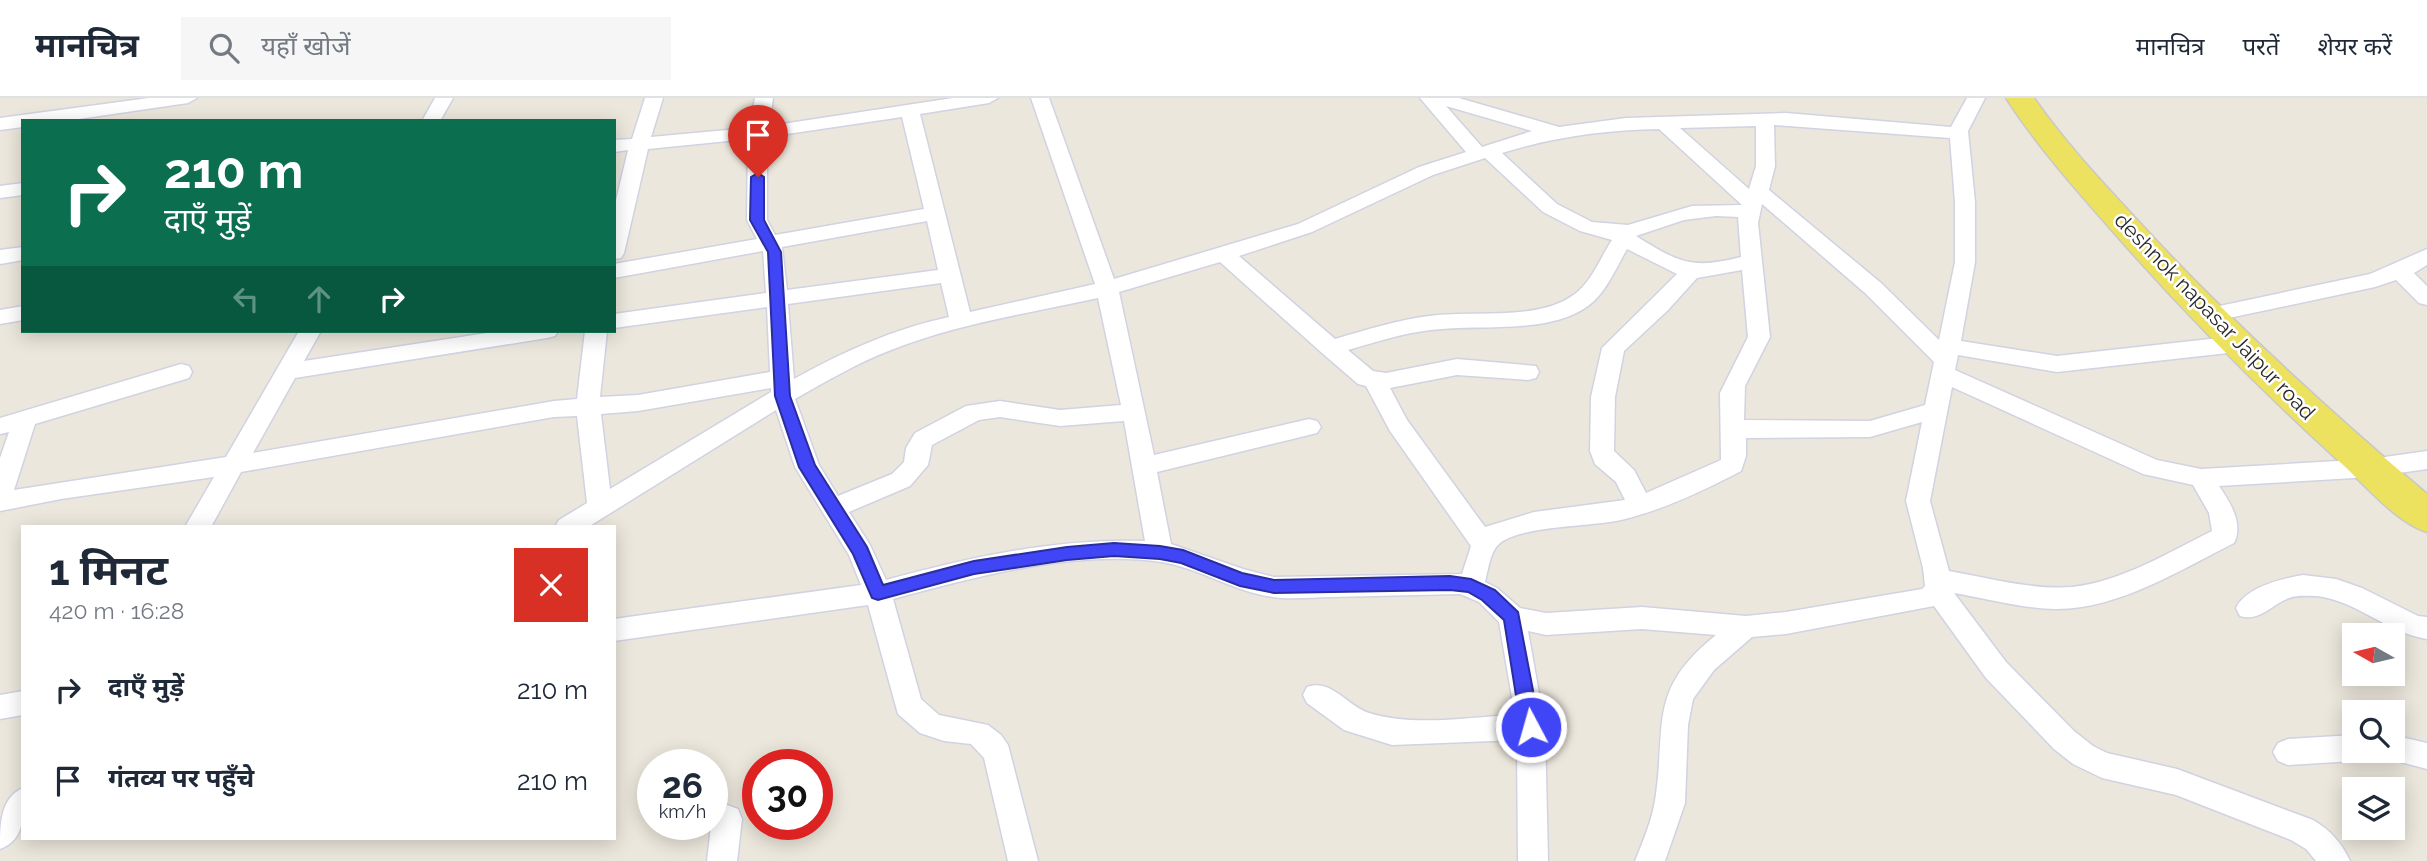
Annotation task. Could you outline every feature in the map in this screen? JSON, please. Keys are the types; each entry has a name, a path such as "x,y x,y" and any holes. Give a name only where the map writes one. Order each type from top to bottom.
{"main road":[{"name":"deshnok napasar Jaipur road","path":"2020,98 2077,172 2150,254 2237,344 2427,517"}],"street":[{"path":"58,116 85,98"},
{"path":"38,119 188,98"},
{"path":"432,119 444,98"},
{"path":"616,244 639,145 654,98"},
{"path":"764,98 758,134 757,220 774,252 783,387 807,467 861,552 878,593 908,705 921,719 936,727 977,732 990,740 998,754 1023,861"},
{"path":"616,146 758,134 989,98"},
{"path":"1040,98 1107,288 1160,552"},
{"path":"1429,98 1483,153 1521,186 1547,206 1573,220 1619,234 1678,267 1691,271 1705,271 1752,261"},
{"path":"1439,98 1556,132"},
{"path":"1810,98 1818,120"},
{"path":"1976,98 1959,131 1965,202 1965,262 1918,501 1919,517 1937,564 1938,586 1974,643 1996,670 2064,740 2083,755 2102,765 2177,782 2302,830 2318,839 2335,861"},
{"path":"910,110 961,321"},
{"path":"1471,586 1484,545 1489,537 1501,531 1542,521 1609,513 1640,505 1732,465 1735,454 1731,408 1735,383 1754,353 1759,337 1752,261 1753,201 1765,173 1765,119"},
{"path":"571,525 783,387 884,344 961,321 1107,288 1224,254 1305,228 1426,172 1556,132 1663,122 1765,119 1818,120 1943,133 1959,131"},
{"path":"0,124 21,121"},
{"path":"1663,122 1753,201 1873,288 1946,360 2152,468 2201,478 2371,468 2427,460"},
{"path":"0,192 21,189"},
{"path":"1330,348 1432,322 1542,315 1570,306 1581,302 1588,293 1619,234 1699,211 1753,201"},
{"path":"616,271 935,213"},
{"path":"0,257 21,254"},
{"path":"1224,254 1356,372 1375,381 1457,367 1528,372"},
{"path":"2210,315 2375,279 2399,271 2427,256"},
{"path":"1640,505 1625,476 1604,458 1602,451 1603,397 1609,356 1619,341 1691,271"},
{"path":"2399,271 2427,298"},
{"path":"616,321 950,275"},
{"path":"0,317 21,313"},
{"path":"199,525 309,333"},
{"path":"287,371 534,333"},
{"path":"596,333 588,406 600,508"},
{"path":"1946,360 2057,363 2237,344"},
{"path":"0,426 181,372"},
{"path":"1375,381 1398,425 1484,545"},
{"path":"0,502 61,489 233,465 554,409 783,387"},
{"path":"832,508 901,480 916,465 918,448 923,439 974,412 1000,409 1060,418 1134,412"},
{"path":"1733,428 1769,431 1870,429 1936,410"},
{"path":"0,495 26,419"},
{"path":"1144,466 1308,427"},
{"path":"1938,586 2056,598 2083,596 2109,589 2225,536 2226,525 2221,509 2201,478"},
{"path":"616,630 878,593 974,567 1067,553 1114,550 1160,552 1183,557 1240,579 1274,587 1450,583 1471,586 1489,595 1512,617 1546,624 1642,618 1746,627 1786,623 1928,598 1938,586"},
{"path":"2249,608 2287,588 2311,584 2332,588 2414,626 2427,628"},
{"path":"1512,617 1531,727 1533,861"},
{"path":"1650,861 1663,830 1671,796 1677,708 1683,689 1694,672 1746,627"},
{"path":"1317,695 1354,721 1392,733 1531,727"},
{"path":"0,707 21,703"},
{"path":"2288,752 2342,749"},
{"path":"2405,751 2427,756"},
{"path":"0,835 21,803"},
{"path":"722,861 724,840"}],"route":[{"path":"758,177 757,220 774,252 783,396 807,467 861,552 878,593 974,567 1067,553 1114,550 1160,552 1183,557 1240,579 1274,587 1450,583 1471,586 1489,595 1512,617 1528,697 1531,727"}]}
